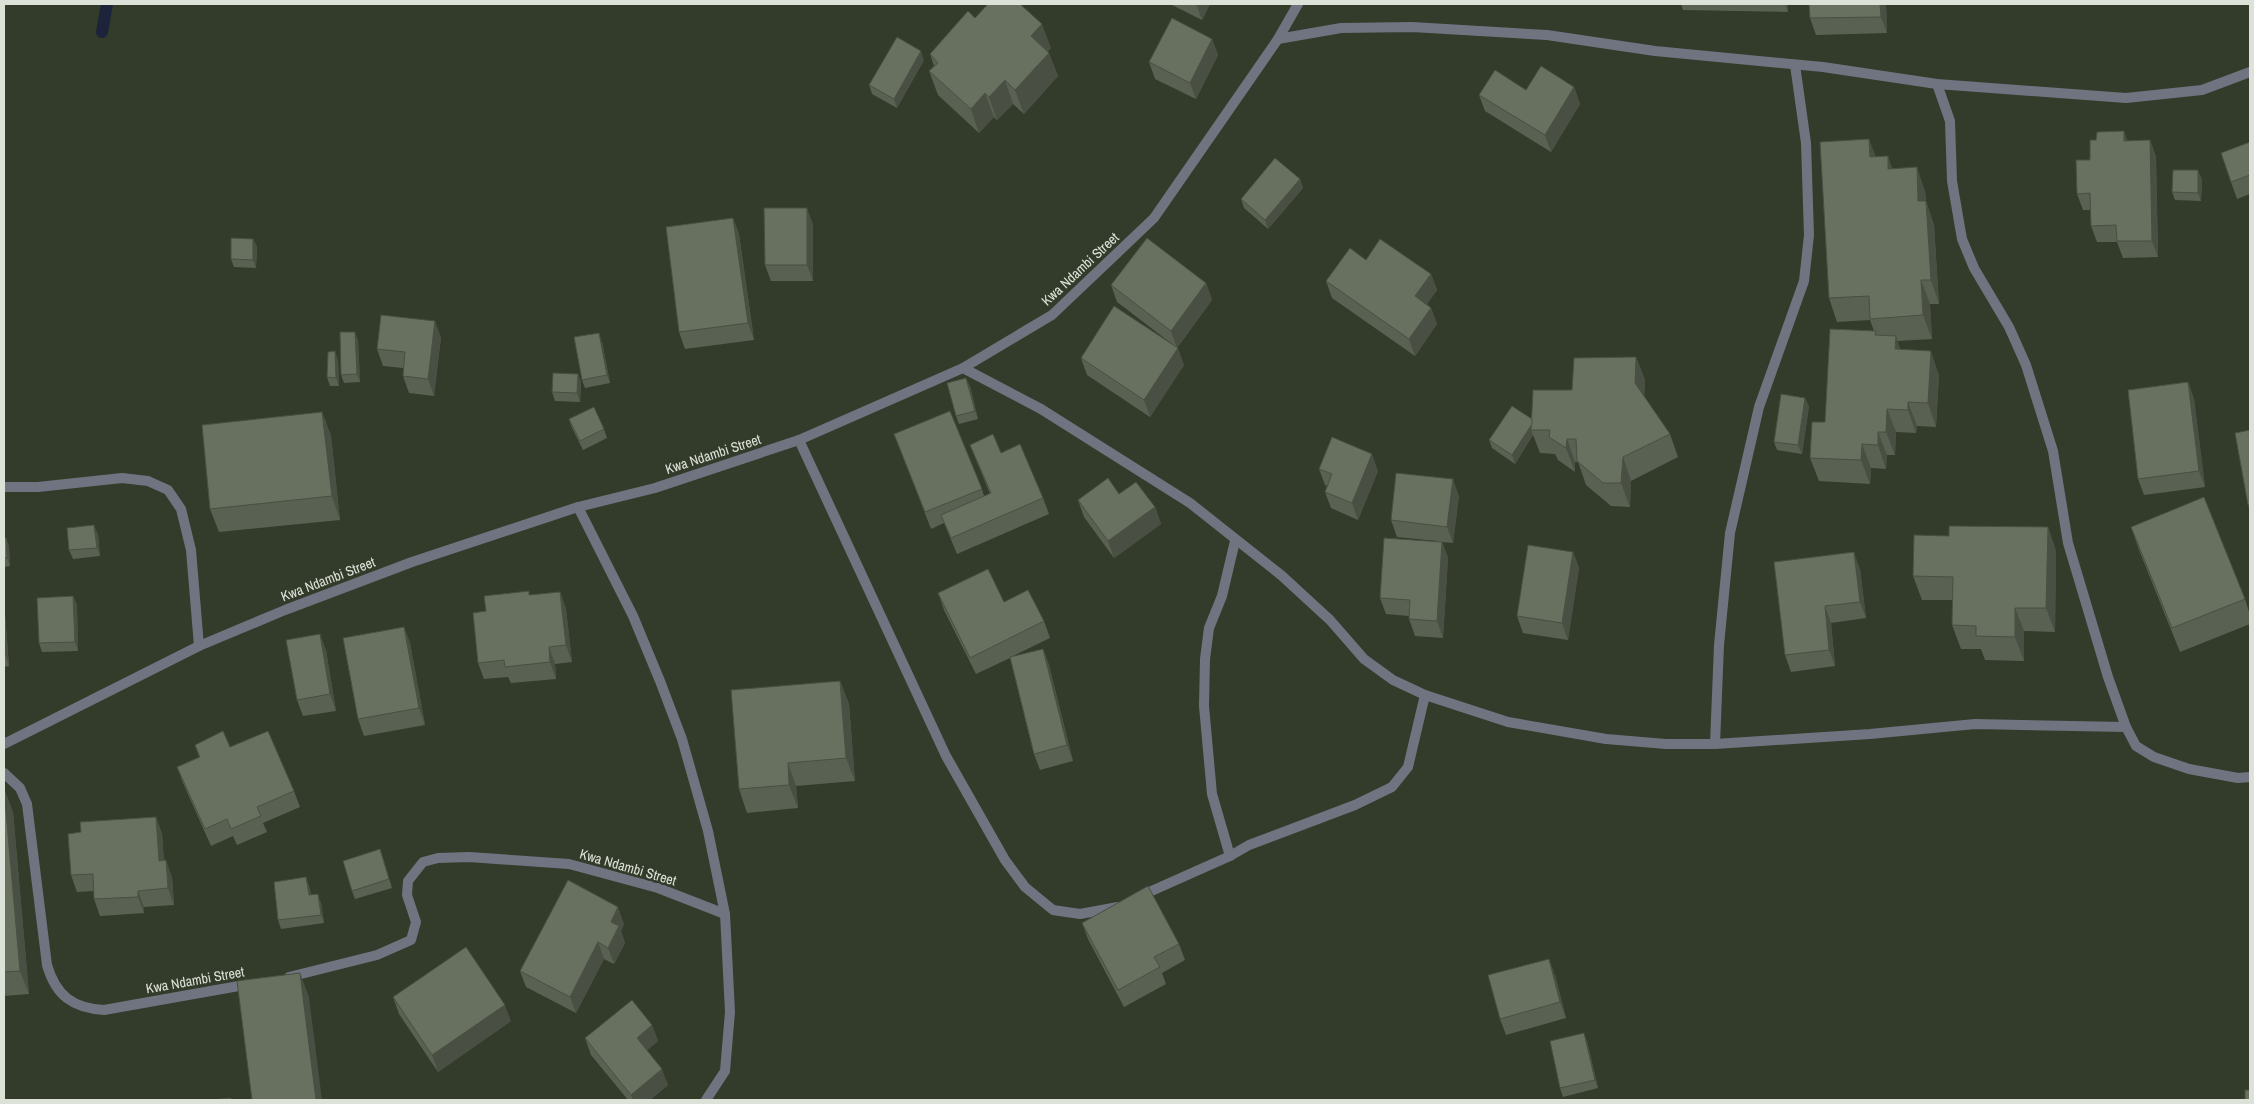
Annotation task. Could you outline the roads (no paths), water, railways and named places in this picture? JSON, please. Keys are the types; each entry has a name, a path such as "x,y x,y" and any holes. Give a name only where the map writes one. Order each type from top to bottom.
{"street":[{"name":"Kwa Ndambi Street","path":"4,744 199,646 285,610 412,562 578,507 655,488 799,440 963,368 1052,315 1154,218 1278,39 1298,4"},
{"path":"1278,39 1341,28 1412,27 1547,35 1655,51 1796,65 1938,84 2126,98 2202,90 2250,72"},
{"path":"1715,744 1718,645 1730,533 1759,408 1804,281 1809,235 1806,143 1796,65"},
{"path":"1938,84 1950,121 1952,181 1962,239 1974,268 2009,327 2026,365 2053,451 2068,543 2108,677 2126,726 2136,746 2154,757 2189,769 2238,778 2250,777"},
{"path":"963,368 1041,409 1190,503 1235,541 1288,581 1330,620 1364,659 1393,680 1425,694 1508,722 1606,739 1666,744 1715,744 1870,734 1975,724 2126,726"},
{"path":"799,440 946,756 1005,860 1026,887 1053,910 1080,914 1116,908 1230,856 1249,845 1355,805 1392,787 1408,767 1425,694"},
{"path":"4,487 38,487 122,478 148,481 168,490 181,509 191,550 199,646"},
{"path":"578,507 633,616 682,740 708,831 725,914 730,1012 724,1070 706,1100"},
{"path":"1230,856 1212,794 1204,706 1205,659 1209,628 1222,596 1235,541"},
{"name":"Kwa Ndambi Street","path":"4,773 20,788 27,804 47,965 52,980 61,994 74,1003 88,1009 104,1010 258,982"},
{"name":"Kwa Ndambi Street","path":"278,979 316,972 377,955 411,940 416,922 407,895 408,881 423,862 438,858 469,857 569,864 658,888 725,914"}],"waterway":[{"path":"102,32 107,4"}]}
